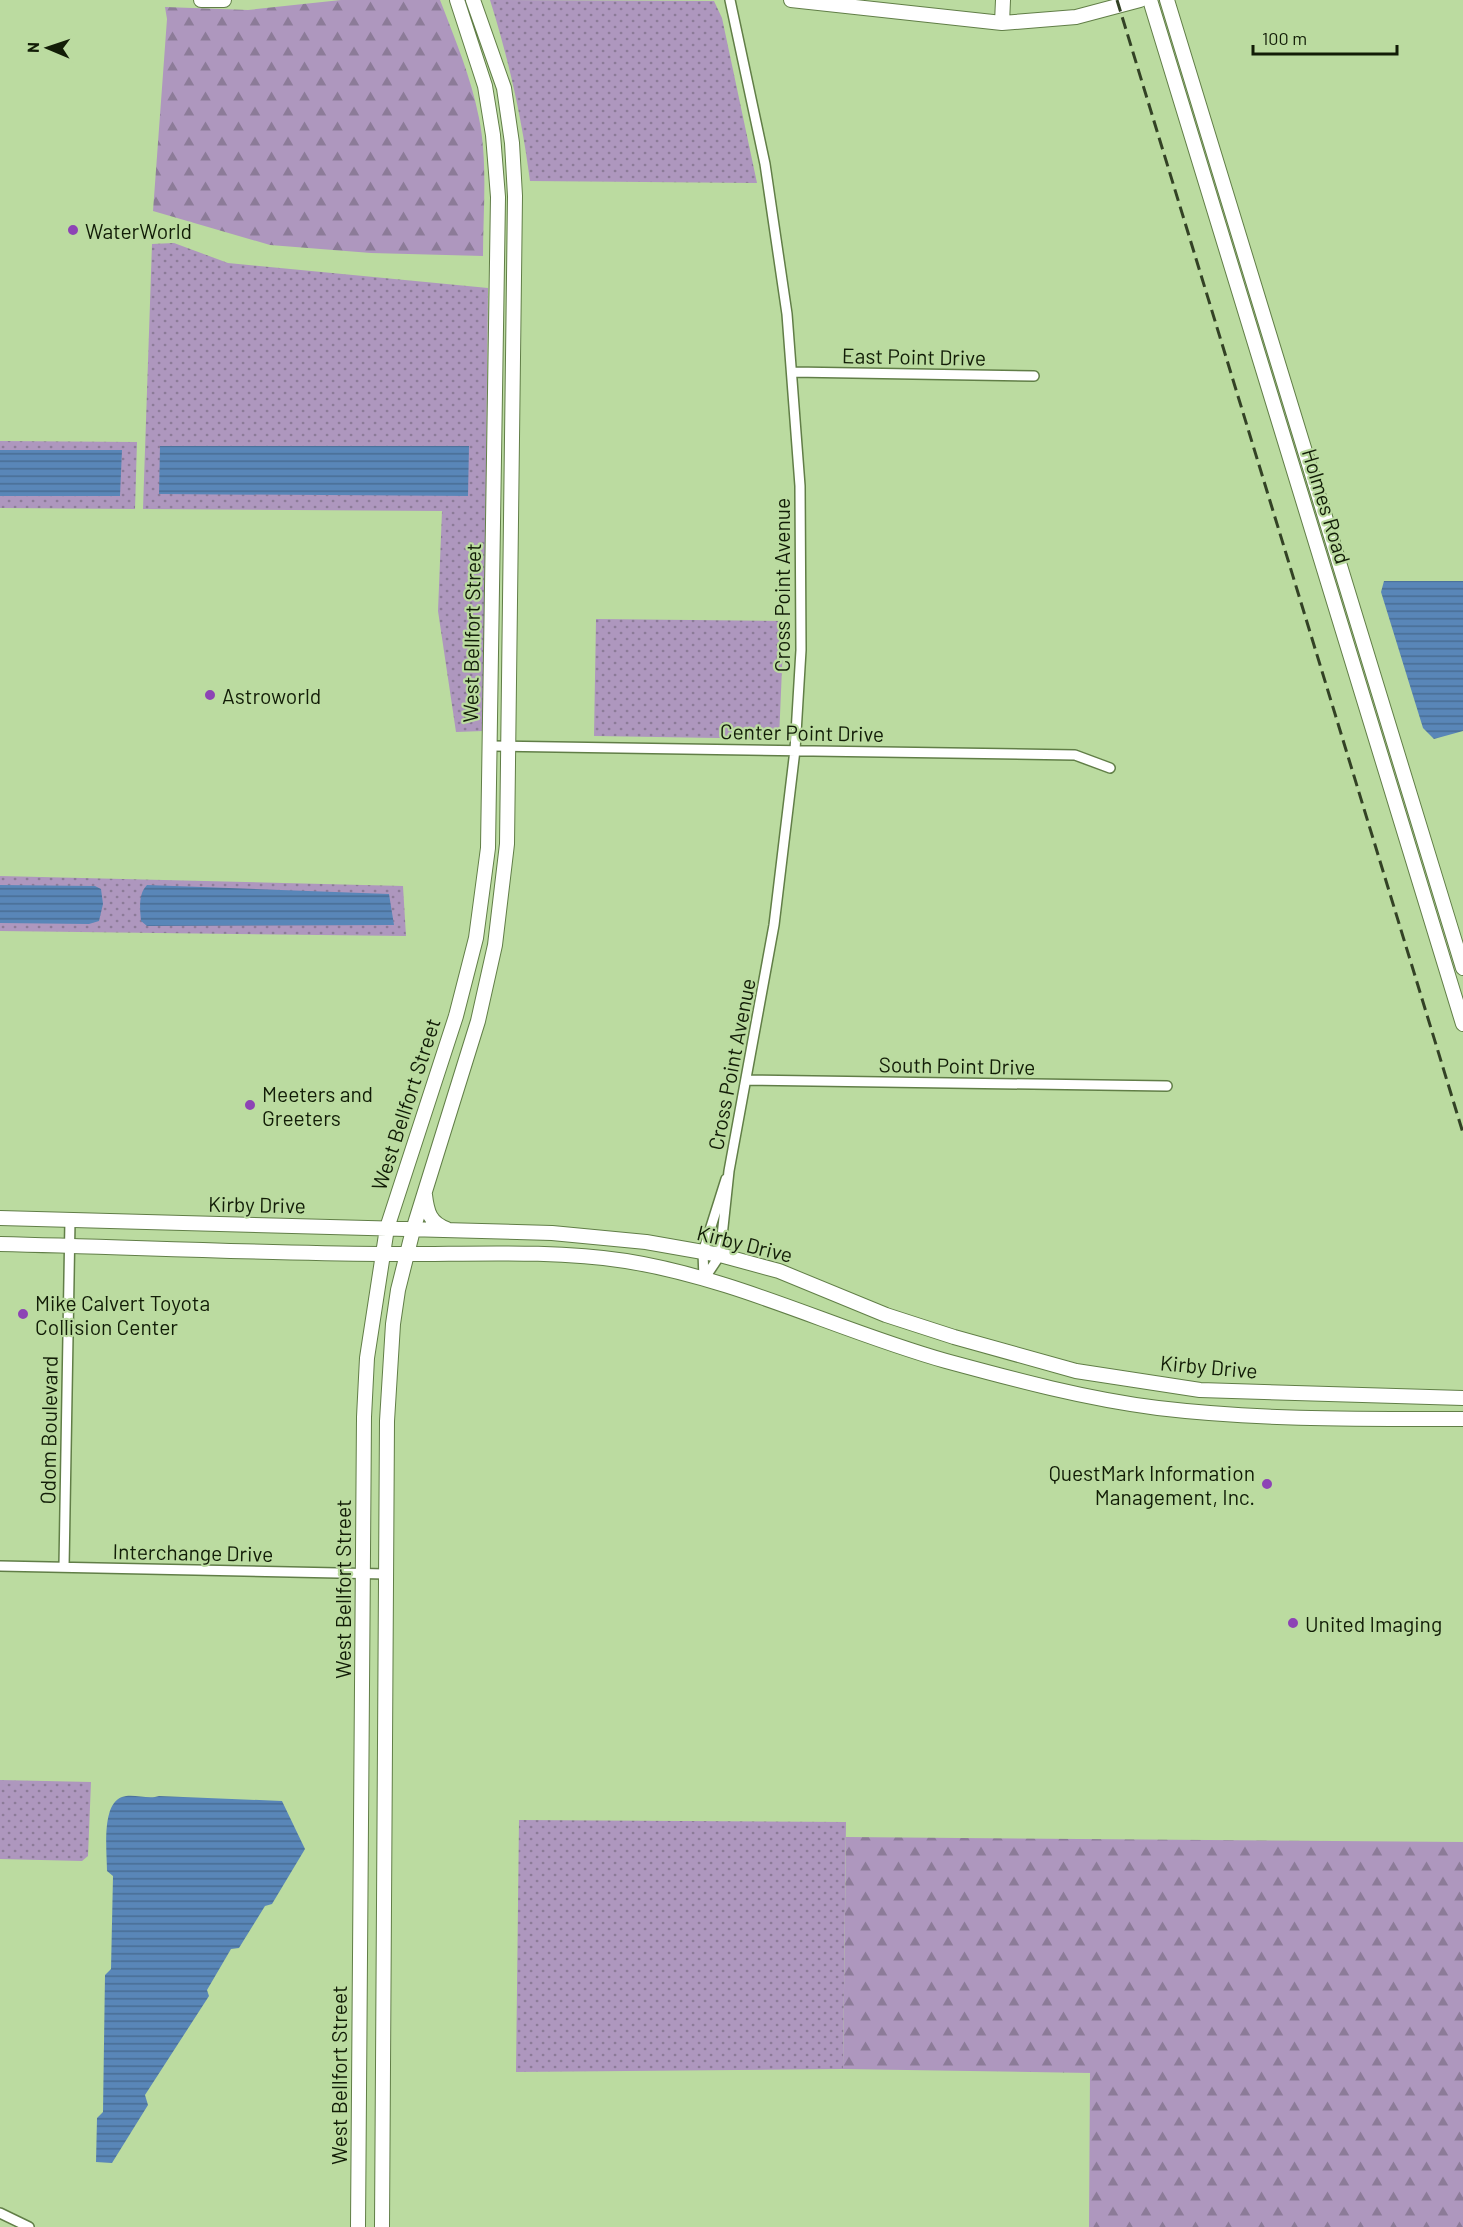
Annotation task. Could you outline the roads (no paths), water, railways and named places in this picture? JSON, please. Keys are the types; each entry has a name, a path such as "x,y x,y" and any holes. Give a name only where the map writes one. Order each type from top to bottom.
{"main road":[{"path":"201,0 224,0"},
{"name":"West Bellfort Street","path":"358,2227 364,1417 367,1358 387,1228 456,1016 476,938 488,848 498,197 494,135 485,86 457,0"},
{"name":"West Bellfort Street","path":"382,2227 387,1421 393,1324 412,1230 478,1021 502,899 507,844 515,196 512,143 504,88 473,0"},
{"path":"791,0 884,5 1002,23 1076,17 1140,0"},
{"path":"1002,23 1003,0"},
{"name":"Holmes Road","path":"1150,0 1463,1024"},
{"name":"Holmes Road","path":"1167,0 1463,968"},
{"path":"1231,264 1246,260"},
{"path":"1313,533 1328,527"},
{"path":"1394,798 1409,792"},
{"path":"456,1016 478,1021"},
{"path":"425,1190 430,1218 438,1226 452,1231"},
{"name":"Kirby Drive","path":"0,1218 575,1234 704,1252 779,1271 886,1314 1076,1371 1200,1390 1463,1398"},
{"path":"0,1244 383,1254 554,1255 616,1260 704,1279 778,1302 940,1360 1030,1384 1156,1408 1257,1417 1463,1419"},
{"path":"878,1338 886,1314"},
{"path":"1030,1384 1036,1360"},
{"path":"1156,1408 1159,1383"},
{"path":"1350,1419 1351,1396"},
{"path":"364,1417 387,1421"},
{"path":"362,1738 384,1738"},
{"path":"360,1876 384,1876"},
{"path":"359,2017 383,2017"},
{"path":"358,2184 365,2190 365,2227"}],"street":[{"name":"Cross Point Avenue","path":"704,1279 720,1255 729,1171 774,925 795,750 801,650 801,542 793,372 787,314 765,164 730,0"},
{"name":"East Point Drive","path":"793,372 1034,376"},
{"name":"Center Point Drive","path":"491,746 1075,755 1110,768"},
{"name":"South Point Drive","path":"746,1080 1167,1086"},
{"name":"Cross Point Avenue","path":"704,1279 704,1252 719,1193 729,1171"},
{"name":"Odom Boulevard","path":"64,1568 70,1220"},
{"name":"Interchange Drive","path":"0,1566 386,1574"},
{"path":"0,2213 29,2227"}],"water":[{"path":"160,446 469,446 468,496 159,494"},
{"path":"0,450 122,450 120,496 0,496"},
{"path":"1384,581 1463,581 1463,731 1434,739 1423,728 1381,592"},
{"path":"0,885 95,886 101,889 103,904 99,921 89,924 0,923"},
{"path":"147,885 389,894 394,925 147,926 141,921 140,907 142,893"},
{"path":"159,1796 282,1801 305,1849 272,1904 265,1906 239,1948 231,1949 207,1990 209,1996 145,2095 148,2105 112,2163 96,2162 97,2118 103,2112 105,1975 111,1969 113,1876 107,1871 108,1818 115,1801 122,1797"}],"railway":[{"path":"1117,0 1463,1133"}],"place":[{"name":"WaterWorld","path":"73,230"},
{"name":"Astroworld","path":"210,695"},
{"name":"Meeters and Greeters","path":"250,1105"},
{"name":"Mike Calvert Toyota Collision Center","path":"23,1314"},
{"name":"QuestMark Information Management, Inc.","path":"1267,1484"},
{"name":"United Imaging","path":"1293,1623"}]}
